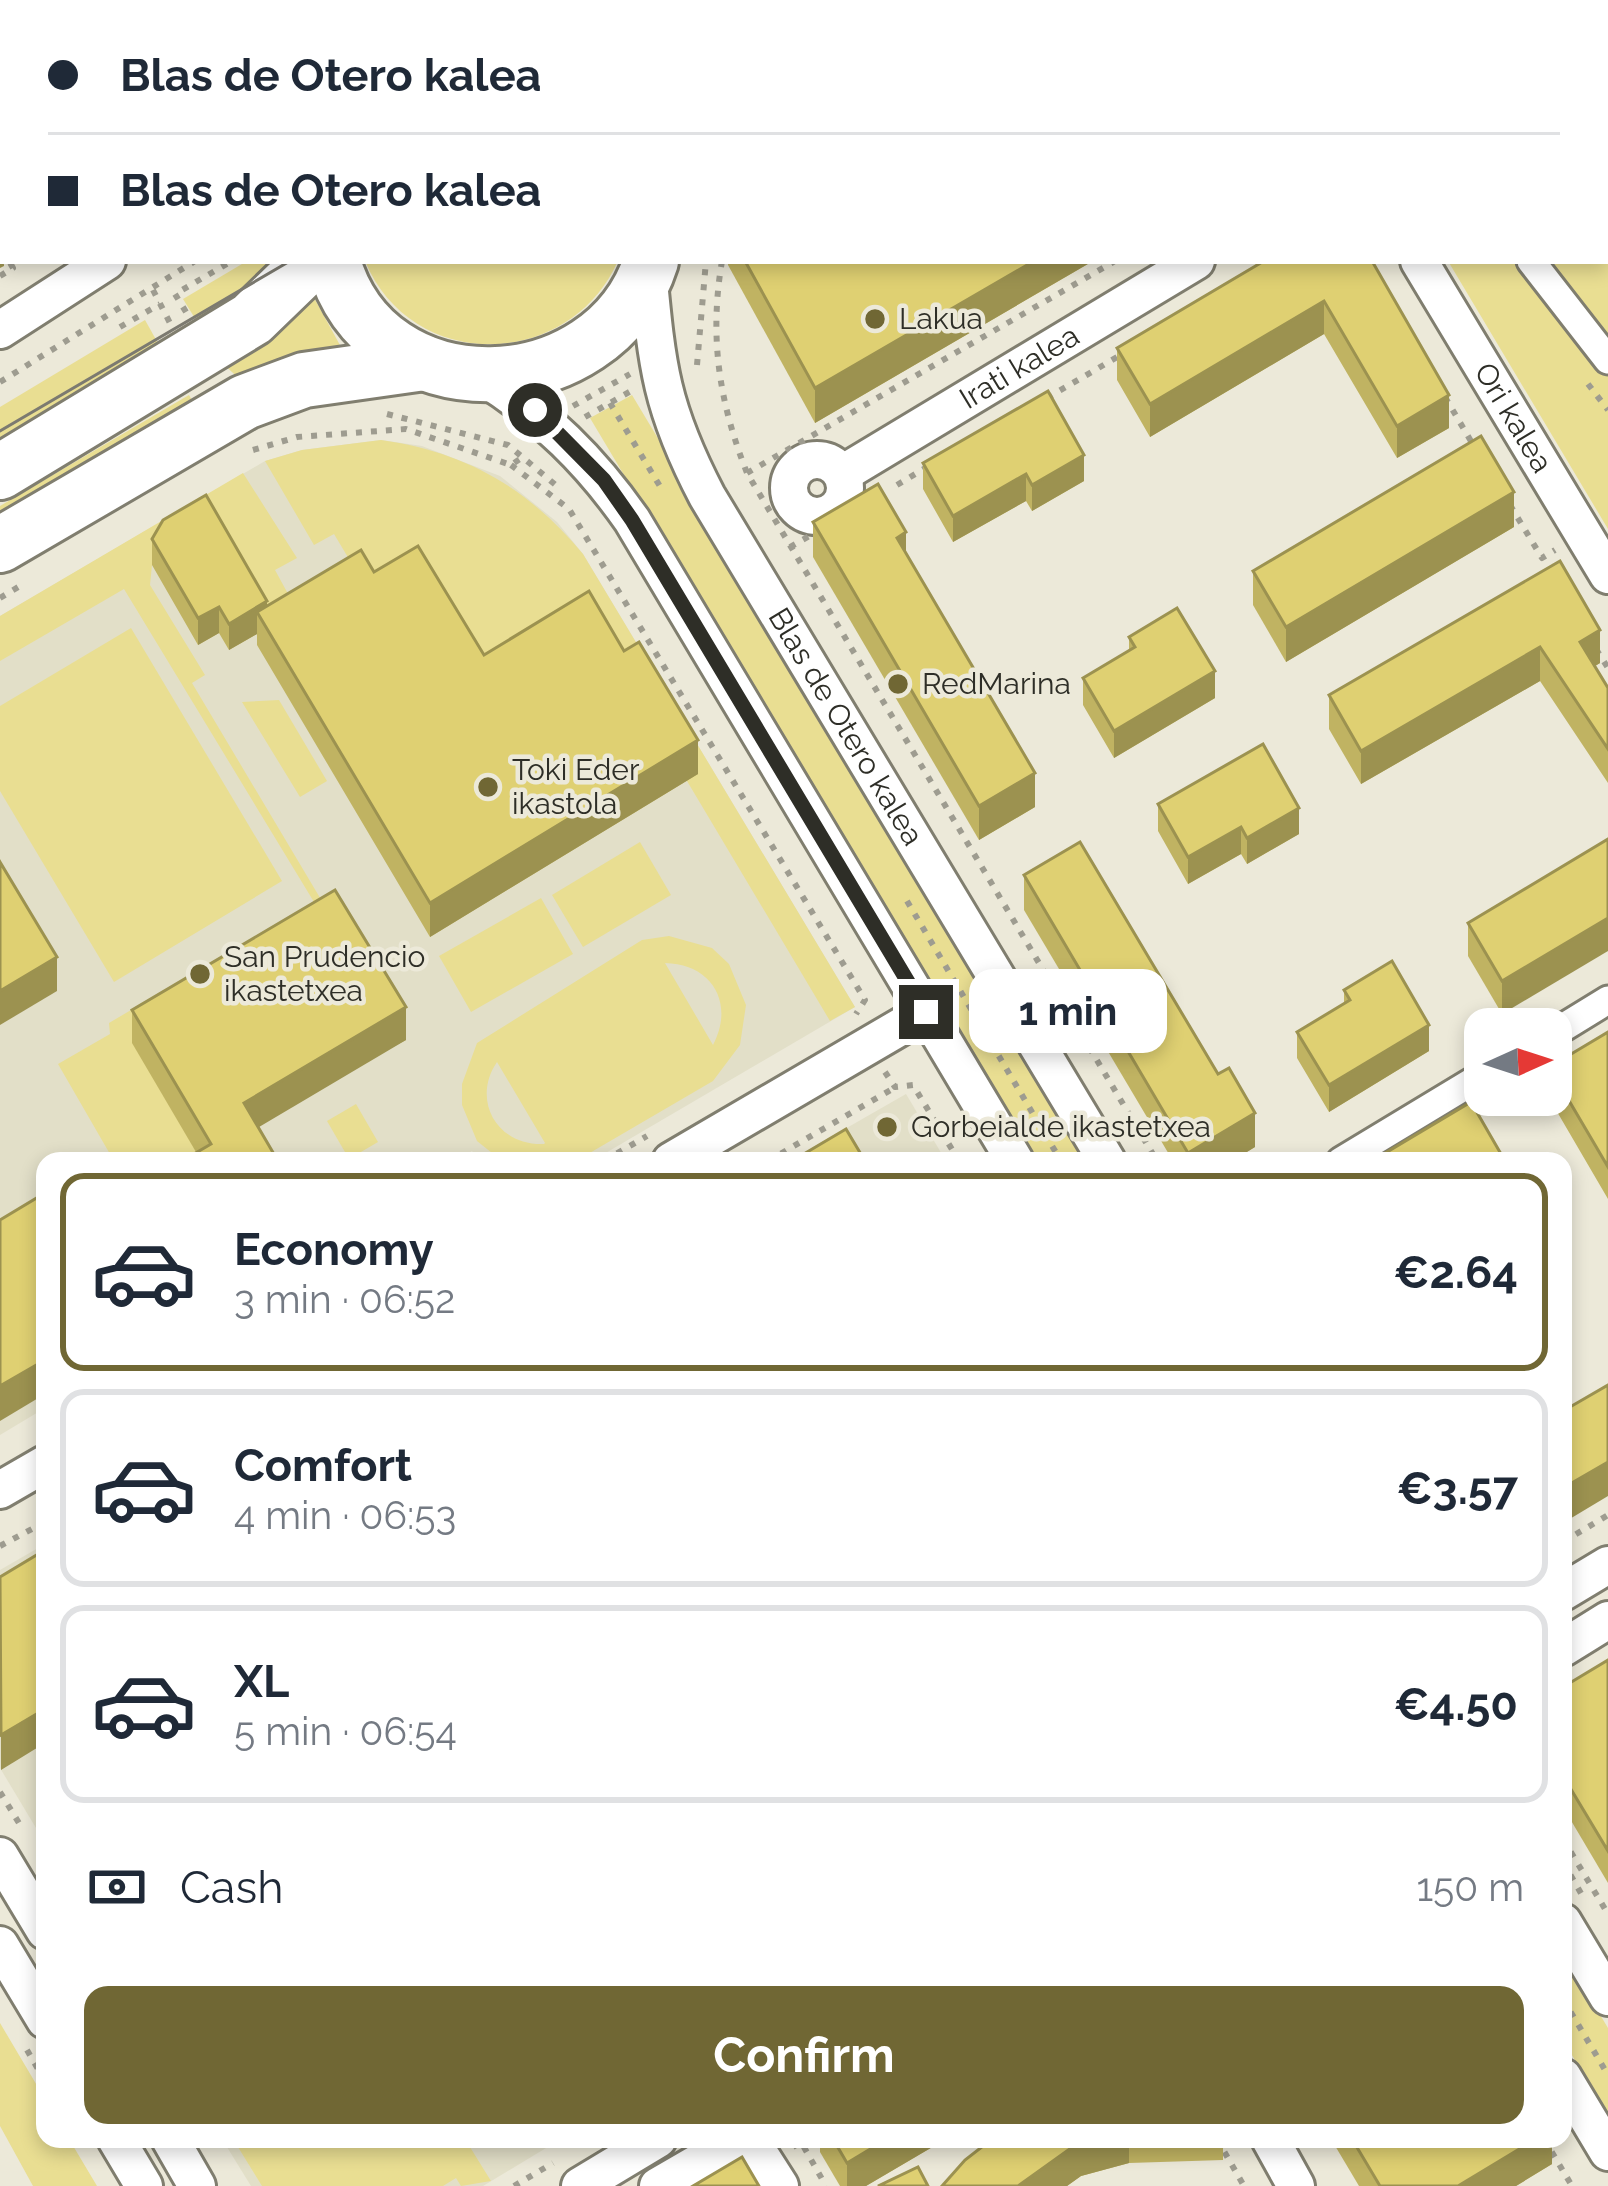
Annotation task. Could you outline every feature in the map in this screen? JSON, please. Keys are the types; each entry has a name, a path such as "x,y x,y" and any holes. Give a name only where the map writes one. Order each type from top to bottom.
{"main road":[{"path":"0,472 252,319 309,264"},
{"path":"334,264 351,300 371,325 424,363"},
{"path":"12,564 244,402 304,380 424,363 483,377 542,370 595,342 626,310 650,266"}],"street":[{"path":"0,330 102,264"},
{"name":"Irati kalea","path":"842,474 1191,264"},
{"name":"Ori kalea","path":"1421,264 1608,575"},
{"path":"1533,264 1608,360"},
{"name":"Blas de Otero kalea","path":"650,266 656,367 682,449 1102,1152"},
{"path":"483,377 554,426 632,520 1010,1152"},
{"path":"1572,1021 1608,1000"},
{"path":"686,1152 926,1012"},
{"path":"1356,1152 1464,1087"},
{"path":"0,1490 36,1469"},
{"path":"1572,1587 1608,1565"},
{"path":"1572,1642 1608,1620"},
{"path":"0,1856 36,1915"},
{"path":"1572,1937 1608,1997"},
{"path":"0,1946 36,2005"},
{"path":"1572,2092 1608,2152"},
{"path":"121,2148 144,2186"},
{"path":"175,2148 197,2186"},
{"path":"580,2186 643,2148"},
{"path":"658,2186 723,2148"},
{"path":"756,2148 780,2186"},
{"path":"1275,2148 1296,2186"}],"path":[{"path":"0,382 190,264"},
{"path":"508,445 554,426 656,367 695,338 706,264"},
{"path":"721,264 714,308 723,412 746,473 1152,1152"},
{"path":"746,473 1110,264"},
{"path":"120,327 160,304"},
{"path":"1036,404 1139,344"},
{"path":"511,465 554,426 656,367 716,352"},
{"path":"1434,380 1482,459"},
{"path":"240,453 297,437 406,429 511,465 569,509 865,1000 854,1018 896,1087"},
{"path":"892,488 934,464"},
{"path":"1506,499 1553,576"},
{"path":"790,547 831,523"},
{"path":"1542,558 1582,532"},
{"path":"0,598 12,564"},
{"path":"1586,632 1608,668"},
{"path":"784,1152 896,1087 914,1085 954,1152"},
{"path":"1572,1537 1608,1515"},
{"path":"0,1546 36,1527"},
{"path":"1572,1855 1608,1914"},
{"path":"1572,2015 1608,2075"},
{"path":"1222,2148 1244,2186"},
{"path":"1549,2148 1572,2186"}],"shaded area":[{"path":"242,264 268,264 247,292 196,320 183,299"},
{"path":"367,264 616,264 595,297 564,323 529,339 491,344 453,339 417,324 387,298"},
{"path":"1450,264 1608,264 1608,529"},
{"path":"312,294 341,347 245,384 220,361"},
{"path":"145,320 159,345 0,439 0,407"},
{"path":"189,395 198,411 0,529 0,506"},
{"path":"632,395 1086,1152 1028,1152 590,418"},
{"name":"Toki Eder ikastola","path":"381,440 422,446 500,476 557,522 583,554 855,1007 607,1152 36,1152 36,1413 0,1435 0,616 265,461 302,450"},
{"path":"381,440 441,454 493,477 540,510 583,554 855,1007 830,1021 687,781 537,732 355,569 334,534 314,545 265,461 302,450"},
{"path":"243,473 297,558 275,570 293,603 263,620 163,546 152,565 150,585 205,675 192,683 335,923 206,1152 109,1152 58,1064 110,1034 109,1023 314,902 124,589 0,661 0,616"},
{"path":"131,628 282,881 114,982 0,791 0,706"},
{"path":"279,700 327,781 300,797 242,702"},
{"path":"640,842 671,895 583,947 552,895"},
{"path":"541,898 573,954 471,1012 439,956"},
{"path":"669,936 712,948 729,964 746,1005 740,1045 713,1081 591,1152 491,1152 477,1141 462,1105 462,1084 477,1043 642,940","holes":["665,963 707,978 720,1001 713,1045","497,1062 545,1143 513,1137 493,1118 487,1091"]},
{"name":"Gorbeialde ikastetxea","path":"906,1094 941,1152 805,1152"},
{"path":"356,1104 378,1142 361,1152 345,1152 327,1121"},
{"path":"36,1549 36,1828 0,1768 0,1570"},
{"path":"1572,1968 1608,2028 1608,2116 1572,2055"},
{"path":"0,2023 36,2084 36,2148 74,2148 97,2186 33,2186 0,2126"},
{"path":"228,2148 546,2148 483,2186 251,2186"},
{"path":"239,2148 471,2148 491,2181 461,2186 456,2178 443,2186 262,2186"}],"building":[{"path":"747,264 1029,264 815,388"},
{"path":"1259,264 1374,264 1449,395 1397,426 1324,301 1150,404 1117,348"},
{"path":"1048,391 1084,455 1032,485 1026,474 953,516 923,463"},
{"path":"1481,436 1514,492 1286,627 1253,571"},
{"path":"878,484 906,532 897,538 1035,773 979,806 813,522"},
{"path":"206,495 267,601 229,624 219,607 198,618 152,539 163,520"},
{"path":"418,546 484,655 589,591 624,651 639,642 698,740 430,903 257,612 361,550 374,572"},
{"path":"1560,561 1600,630 1580,642 1608,688 1608,749 1540,647 1361,751 1329,695"},
{"path":"1177,608 1215,671 1114,731 1083,678 1135,647 1129,637"},
{"path":"1263,744 1299,808 1247,838 1241,827 1188,857 1158,804"},
{"path":"1608,839 1608,918 1502,981 1468,923"},
{"path":"1080,842 1218,1074 1229,1068 1255,1113 1187,1152 1024,875"},
{"path":"0,862 57,957 0,991"},
{"path":"335,890 406,1007 244,1103 273,1152 197,1152 211,1144 132,1010"},
{"path":"1392,961 1429,1025 1329,1085 1297,1032 1350,1000 1344,990"},
{"path":"1608,1032 1608,1167 1572,1106 1572,1053"},
{"path":"1464,1106 1464,1116 1479,1116 1500,1152 1387,1152"},
{"path":"846,1129 860,1152 807,1152"},
{"path":"36,1198 36,1365 0,1386 0,1220"},
{"path":"1608,1385 1608,1462 1572,1483 1572,1406"},
{"path":"36,1555 36,1714 1,1735 0,1577"},
{"path":"1608,1660 1608,1851 1572,1791 1572,1682"},
{"path":"838,2148 872,2148 847,2163"},
{"path":"980,2148 1071,2148 1018,2186 942,2186"},
{"path":"1357,2148 1521,2148 1458,2186 1380,2186"},
{"path":"742,2157 759,2186 693,2186"},
{"path":"918,2167 928,2186 878,2186"}],"tram line":[{"path":"0,431 285,264"}],"place":[{"name":"Lakua","path":"875,319"},
{"name":"RedMarina","path":"898,684"},
{"name":"Toki Eder ikastola","path":"488,787"},
{"name":"San Prudencio ikastetxea","path":"200,974"},
{"name":"Gorbeialde ikastetxea","path":"887,1127"}],"route":[{"path":"535,410 604,480 632,520 926,1012"}]}
